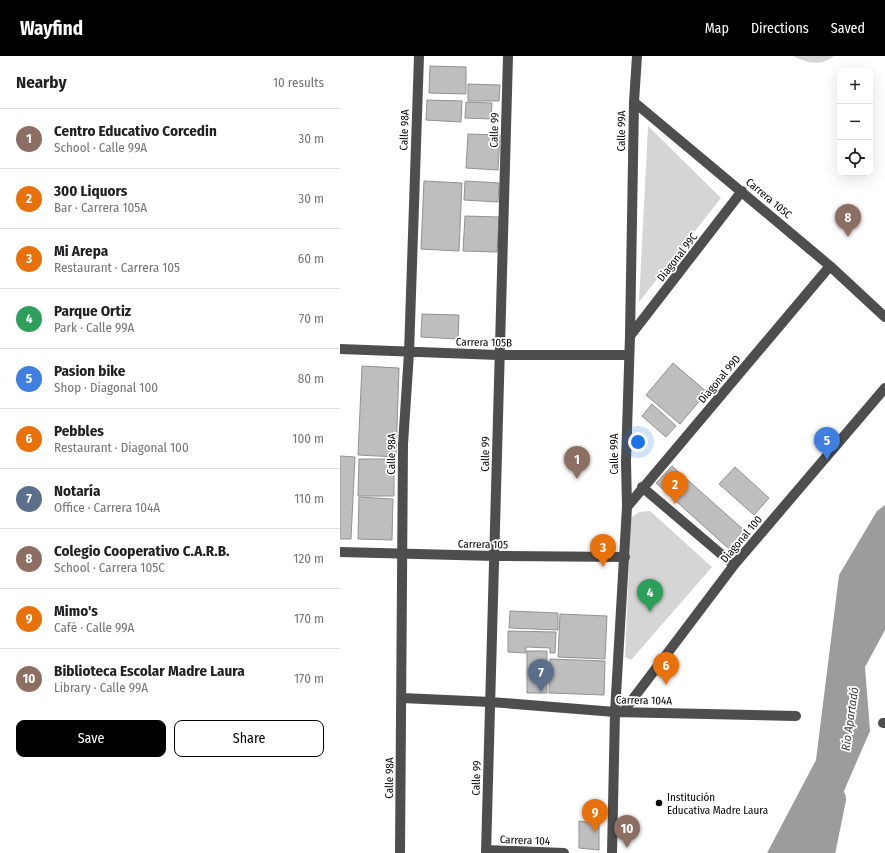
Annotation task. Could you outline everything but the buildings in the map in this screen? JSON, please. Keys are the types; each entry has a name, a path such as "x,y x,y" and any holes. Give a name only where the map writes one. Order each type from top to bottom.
{"street":[{"name":"Calle 98A","path":"400,853 403,444 409,352 419,56"},
{"name":"Calle 99","path":"486,852 495,556 498,355 508,56"},
{"name":"Calle 99A","path":"612,853 625,557 634,102 637,56"},
{"name":"Carrera 105C","path":"634,102 830,266 885,317"},
{"name":"Diagonal 99C","path":"630,336 742,191"},
{"name":"Diagonal 99D","path":"626,507 830,266"},
{"name":"Carrera 105B","path":"340,349 498,355 628,355"},
{"name":"Diagonal 100","path":"619,712 734,564 885,388"},
{"path":"642,487 734,564"},
{"name":"Carrera 105","path":"340,552 495,556 625,557"},
{"name":"Carrera 104A","path":"402,698 491,702 619,712 796,716"},
{"name":"Carrera 104","path":"486,852 564,853"}],"shaded area":[{"path":"793,56 834,56 823,62 814,63"},
{"path":"648,126 721,198 639,302"},
{"path":"650,511 712,567 631,660 625,657 631,518 639,512"}],"water":[{"path":"885,505 885,630 865,667 870,731 817,853 767,853 816,760 839,575 877,511"}],"waterway":[{"name":"Río Apartadó","path":"821,853 832,799"}],"place":[{"name":"Colegio Cooperativo C.A.R.B.","path":"848,237"},
{"name":"Pasion bike","path":"827,460"},
{"name":"Centro Educativo Corcedin","path":"577,479"},
{"name":"300 Liquors","path":"675,504"},
{"name":"Mi Arepa","path":"603,567"},
{"name":"Parque Ortiz","path":"650,612"},
{"name":"Pebbles","path":"666,685"},
{"name":"Notaría","path":"541,692"},
{"name":"Institución Educativa Madre Laura","path":"659,803"},
{"name":"Mimo's","path":"595,832"},
{"name":"Biblioteca Escolar Madre Laura","path":"627,848"}]}
